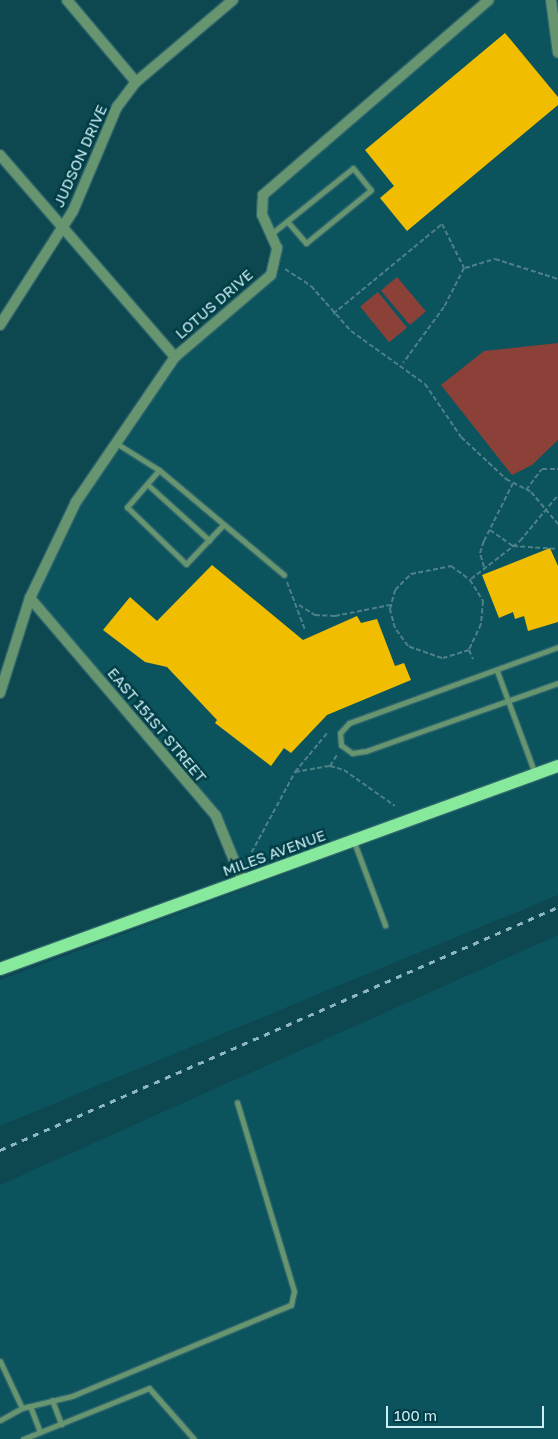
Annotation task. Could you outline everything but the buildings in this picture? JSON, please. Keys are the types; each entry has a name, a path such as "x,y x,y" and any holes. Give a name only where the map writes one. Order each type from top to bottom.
{"main road":[{"name":"MILES AVENUE","path":"1,966 243,882 558,766"}],"street":[{"path":"67,0 136,82"},
{"name":"JUDSON DRIVE","path":"0,325 63,230 117,107 136,82 233,0"},
{"name":"LOTUS DRIVE","path":"0,694 30,598 76,502 115,442 175,357 271,275 277,254 271,234 262,215 263,195 268,188 489,0"},
{"path":"551,0 558,53"},
{"path":"0,155 175,357"},
{"name":"EAST 151ST STREET","path":"30,598 216,816 243,882"}],"lane":[{"path":"271,234 353,168 371,190 306,243 288,222"},
{"path":"115,442 159,470 284,575"},
{"path":"159,470 127,507 186,564 223,525"},
{"path":"147,484 209,540"},
{"path":"558,647 496,672 349,723 340,733 342,744 352,753 366,752 558,683"},
{"path":"496,672 536,774"},
{"path":"354,841 385,925"},
{"path":"0,1420 22,1408 52,1400 291,1305 292,1283 237,1102"},
{"path":"0,1361 22,1408"},
{"path":"23,1439 149,1388 194,1439"},
{"path":"52,1400 61,1424"},
{"path":"30,1406 40,1432"}],"path":[{"path":"333,314 442,224 464,268"},
{"path":"403,364 444,307 464,268 495,259 558,278"},
{"path":"285,269 311,286 333,314 403,364 425,384 461,437 513,483 526,490 558,524"},
{"path":"526,490 542,469 558,469"},
{"path":"484,568 480,553 513,483"},
{"path":"470,580 513,546 558,495"},
{"path":"490,530 513,546 558,549"},
{"path":"452,566 470,580 483,601 481,624 469,650 442,658 408,646 395,628 391,605 395,590 412,574 429,567 452,566"},
{"path":"284,575 299,605 306,630"},
{"path":"299,605 315,615 335,616 391,605"},
{"path":"469,650 473,659"},
{"path":"248,859 296,772 328,732"},
{"path":"330,766 337,755"},
{"path":"296,772 330,766 344,770 395,806"}],"shaded area":[{"path":"489,0 551,0 558,53 558,766 243,882 216,816 30,598 76,502 175,357 271,275 277,260 263,195"},
{"path":"397,277 426,311 410,325 381,290"},
{"path":"378,292 407,328 389,342 360,306"},
{"path":"558,343 558,440 532,465 512,475 441,385 484,351"},
{"path":"558,772 558,895 0,1126 0,980"},
{"path":"558,935 558,1439 0,1439 0,1185"}],"railway":[{"path":"0,1150 558,907"}]}
